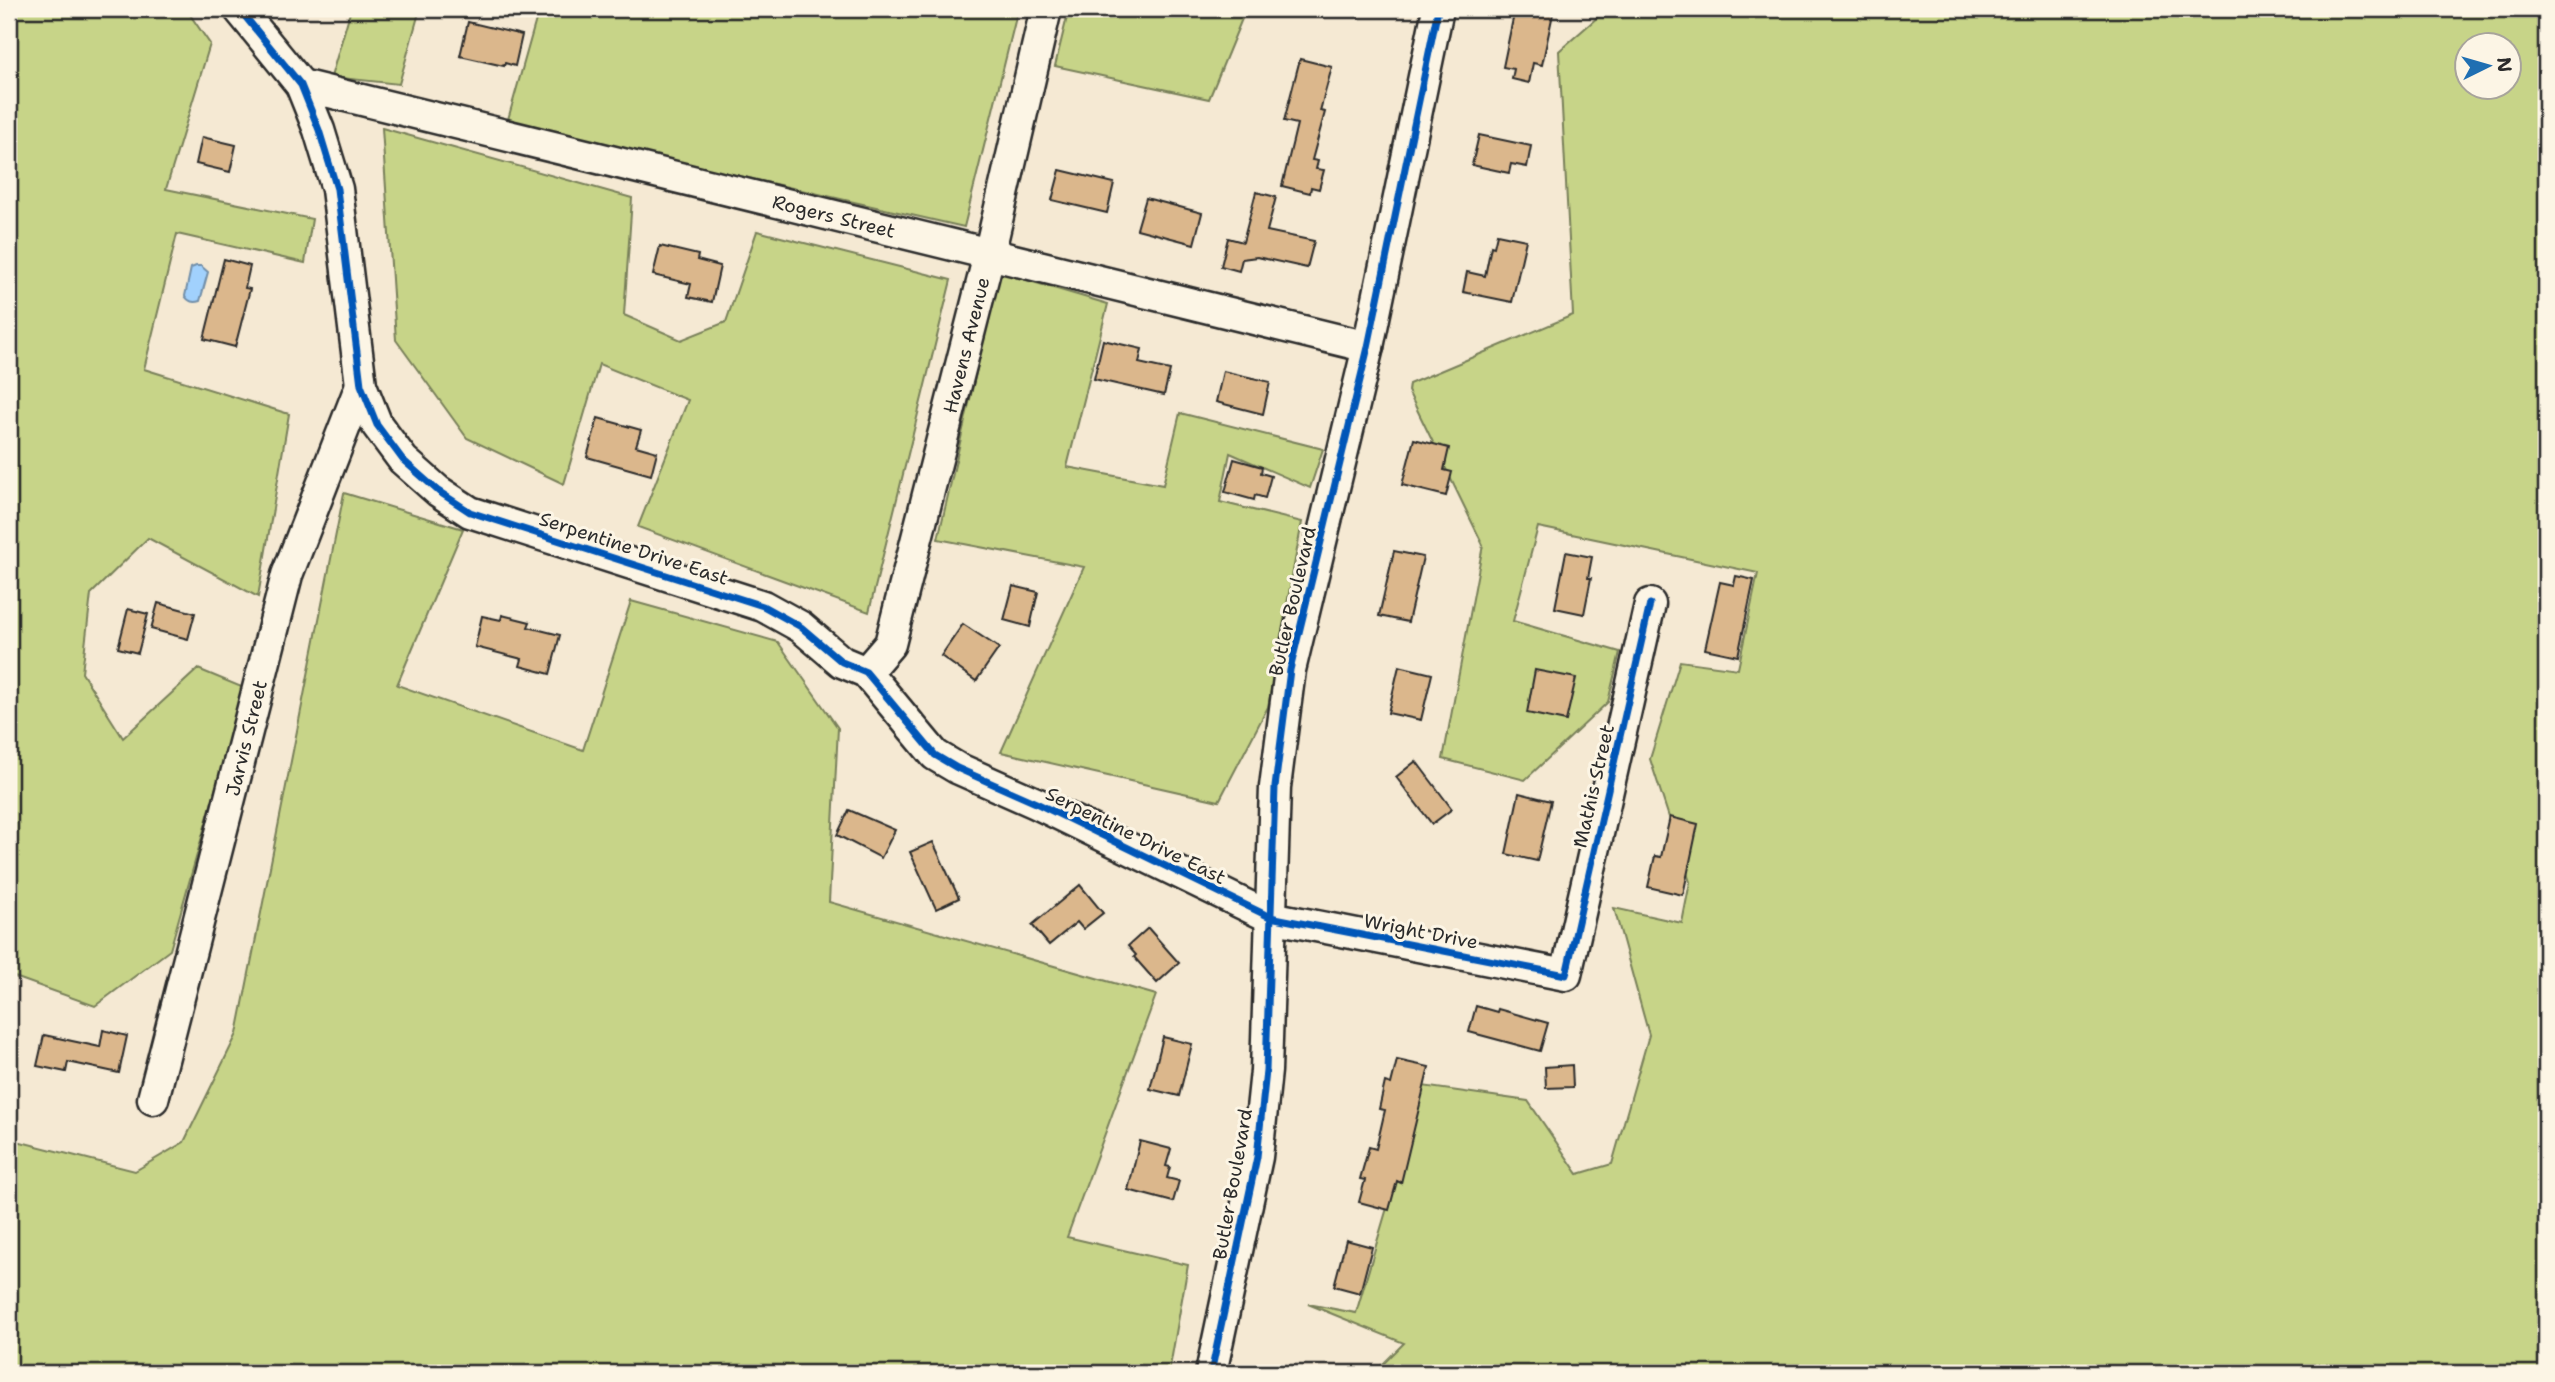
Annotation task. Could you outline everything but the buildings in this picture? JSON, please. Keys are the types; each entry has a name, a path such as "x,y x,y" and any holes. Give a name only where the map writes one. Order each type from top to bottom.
{"street":[{"name":"Serpentine Drive East","path":"239,9 301,85 319,130 337,189 361,385 377,425 403,460 438,491 470,512 763,606 801,627 842,662 866,672 934,755 1270,918"},
{"name":"Havens Avenue","path":"866,672 890,644 989,255 1046,9"},
{"name":"Butler Boulevard","path":"1211,1373 1257,1157 1266,1071 1275,787 1290,670 1368,347 1438,9"},
{"name":"Rogers Street","path":"301,85 1368,347"},
{"name":"Jarvis Street","path":"153,1099 287,575 361,385"},
{"name":"Mathis Street","path":"1566,975 1650,604"},
{"name":"Wright Drive","path":"1270,918 1566,975"}],"green space":[{"path":"9,9 186,9 210,44 166,189 312,219 305,263 177,234 144,369 289,414 258,597 148,538 91,594 82,673 123,738 198,669 244,688 170,950 95,1006 9,975"},
{"path":"351,9 420,9 399,84 331,77"},
{"path":"539,9 1018,9 964,227 507,123"},
{"path":"1069,9 1246,9 1209,99 1055,66"},
{"path":"1607,9 2546,9 2546,1373 1374,1373 1404,1343 1308,1304 1356,1313 1423,1086 1528,1101 1578,1174 1612,1164 1649,1035 1614,908 1682,923 1690,882 1650,759 1680,661 1738,669 1758,573 1538,527 1513,621 1620,652 1608,702 1525,780 1443,759 1483,545 1408,391 1409,384 1573,315 1559,51"},
{"path":"382,128 632,198 624,315 681,340 726,322 757,231 951,280 869,612 638,527 688,400 599,364 564,484 467,438 396,340"},
{"path":"999,272 1108,304 1067,467 1163,485 1180,413 1323,449 1310,488 1230,453 1220,502 1302,522 1268,707 1219,801 1001,752 1084,567 938,539"},
{"path":"344,493 463,529 397,685 583,750 631,601 778,642 838,728 829,902 1156,995 1067,1237 1188,1265 1169,1373 9,1373 9,1139 135,1171 184,1142 237,1034"}],"water":[{"path":"201,266 208,272 200,301 193,302 185,296 191,268"}],"cycle path":[{"path":"239,9 301,85 319,130 337,189 361,385 377,425 403,460 438,491 470,512 763,606 801,627 842,662 866,672 935,755 957,768 1036,803 1270,917 1566,975 1650,604"},
{"path":"1211,1373 1257,1157 1266,1071 1275,787 1290,670 1368,347 1438,9"}]}
